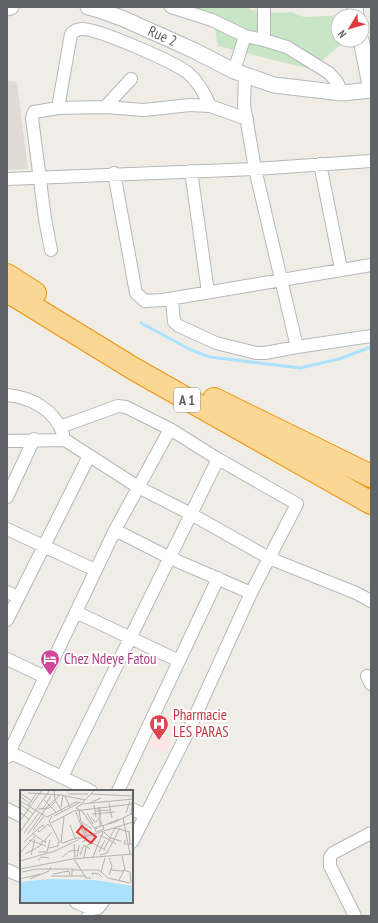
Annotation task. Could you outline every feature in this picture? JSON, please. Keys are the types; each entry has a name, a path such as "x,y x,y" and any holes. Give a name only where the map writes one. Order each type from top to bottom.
{"highway":[{"name":"A 1","path":"7,275 182,382 371,476"},
{"name":"A 1","path":"7,291 134,369 371,503"}],"street":[{"path":"7,8 11,7"},
{"name":"Rue 2","path":"88,7 124,19 240,73 274,85 342,93 371,90"},
{"path":"171,7 212,20 245,36 287,46 329,73 337,82 342,93"},
{"path":"264,7 264,40"},
{"path":"58,108 71,34 81,28 130,45 158,57 188,73 203,91 210,106"},
{"path":"245,36 240,73 255,168 297,347"},
{"path":"363,48 371,90"},
{"path":"105,107 131,79"},
{"path":"51,250 45,219 32,114 36,111 58,108 105,107 144,110 190,105 210,106 247,119"},
{"path":"7,179 255,168 371,161"},
{"path":"320,164 342,269"},
{"path":"191,171 208,292"},
{"path":"114,174 136,294 145,301 172,299 371,264"},
{"path":"172,299 174,322 179,326 216,343 256,353 265,353 371,336"},
{"path":"7,395 16,396 37,403 53,417 60,427 65,440"},
{"path":"60,427 118,406 126,407 170,429 218,459 297,504 251,593 187,734 133,840"},
{"path":"89,790 8,754 95,570 170,429"},
{"path":"7,497 34,439"},
{"path":"7,441 34,439 65,440 138,487 191,514 269,558 356,593 371,601"},
{"path":"7,620 89,456"},
{"path":"62,777 168,558 218,459"},
{"path":"7,529 95,570"},
{"path":"115,530 168,558 251,593"},
{"path":"118,790 218,578"},
{"path":"7,592 18,597"},
{"path":"76,612 130,636 180,661"},
{"path":"7,659 45,677"},
{"path":"7,809 20,816"},
{"path":"133,809 145,815"},
{"path":"355,916 330,866 330,857 333,853 371,833"},
{"path":"7,870 20,876"},
{"path":"77,903 89,912 98,908 102,903"}],"shaded area":[{"path":"7,81 17,82 28,169 7,170"},
{"name":"Pharmacie LES PARAS","path":"151,728 172,739 166,753 145,742"}],"green space":[{"path":"191,7 248,7 250,10 271,13 292,12 304,17 330,16 330,48 337,48 310,69 218,46 215,30"}],"waterway":[{"path":"141,323 191,350 210,357 300,368 339,359 371,347"}],"place":[{"name":"Chez Ndeye Fatou","path":"50,676"},
{"name":"Pharmacie LES PARAS","path":"159,741"}]}
